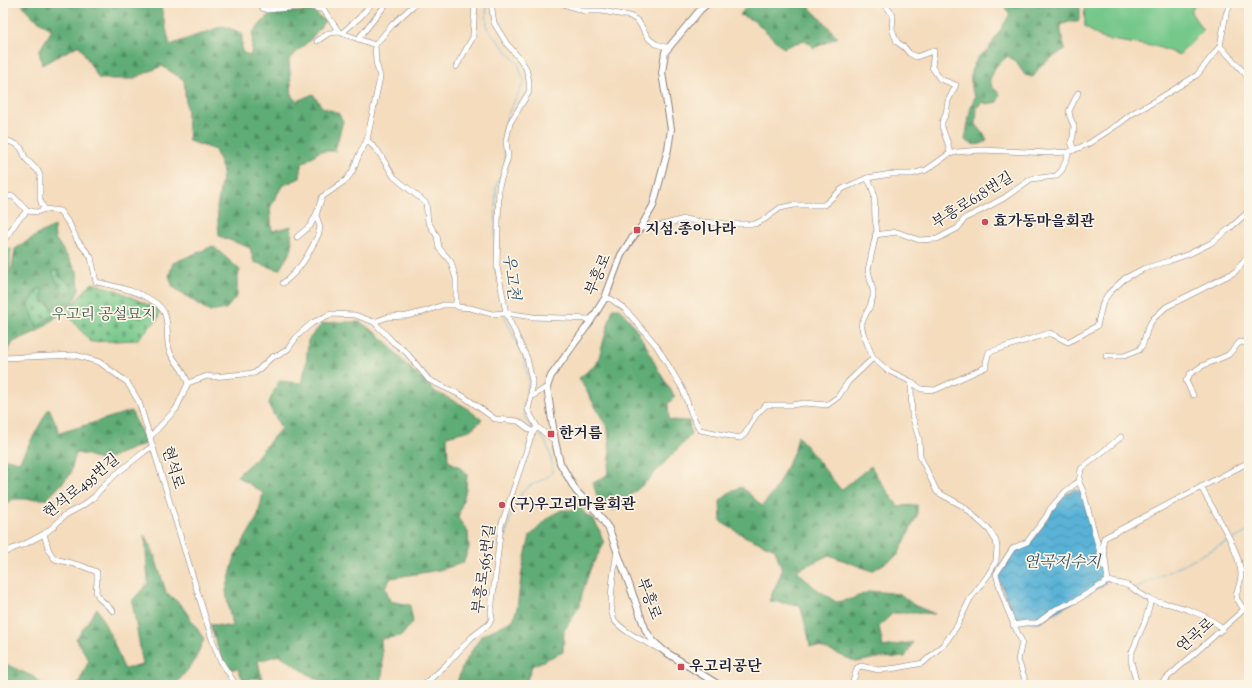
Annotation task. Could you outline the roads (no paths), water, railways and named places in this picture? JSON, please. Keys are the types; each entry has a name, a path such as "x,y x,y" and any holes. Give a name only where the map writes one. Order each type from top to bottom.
{"main road":[{"name":"부흥로","path":"708,3 700,10 665,52 662,73 671,130 668,149 653,206 641,227 621,255 605,298 592,319 551,376 547,387 555,441 560,463 576,491 597,512 609,529 646,631 653,641 664,651 718,685"}],"street":[{"path":"319,3 341,32"},
{"path":"341,32 360,17 372,3"},
{"path":"358,39 388,3"},
{"path":"297,237 310,226 316,215 322,197 346,180 352,172 367,140 380,77 376,62 375,46 393,24 416,3"},
{"path":"456,67 473,37 475,3"},
{"path":"491,3 494,23 507,44 526,68 529,81 529,92 510,123 506,141 508,157 499,186 497,266 503,313 527,358 532,381 528,410 535,429"},
{"path":"560,3 584,11 602,11 630,16 638,20 649,39 656,44 669,48"},
{"path":"881,3 885,5 893,15 892,29 897,42 916,57 933,51 932,67 940,79 956,85 948,101 946,114 942,122 942,127 950,154"},
{"name":"부흥로618번길","path":"641,227 651,228 684,219 728,224 755,224 766,219 780,208 794,205 824,205 842,189 867,178 891,174 912,174 926,170 950,154 957,152 974,150 1049,153 1072,151 1088,144 1133,113 1197,75 1220,46 1226,14 1231,3"},
{"path":"262,8 267,10 308,6 324,10"},
{"path":"317,41 329,33 341,32 375,46"},
{"path":"1220,46 1249,78"},
{"name":"부흥로618번길","path":"875,235 898,232 919,240 937,239 958,228 965,218 1004,198 1031,179 1056,176 1062,170 1072,151 1071,142 1074,126 1069,111 1078,93"},
{"path":"3,139 16,144 21,148 26,160 38,171 40,175 40,199 45,209"},
{"path":"367,140 378,151 394,176 426,203 428,222 437,236 439,248 450,262 456,279 456,306"},
{"path":"867,178 875,195 874,210 877,229 868,270 873,297 861,324 863,333 873,358 887,370 912,382 921,389 935,390 986,367 989,352 1050,333 1068,342 1084,334 1097,326 1103,302 1108,293 1124,278 1143,269 1169,262 1189,254 1211,243 1229,229 1249,210"},
{"path":"3,197 13,196 27,211 33,212 45,209 60,211 77,240 90,257 96,282 131,291 156,303 163,309 166,317 169,349 172,358 183,372 188,383"},
{"path":"3,240 17,221 27,211"},
{"path":"283,283 301,267 315,240 320,227 316,215"},
{"path":"1106,356 1124,356 1139,350 1143,344 1152,319 1166,307 1235,272 1249,254"},
{"path":"605,298 626,309 656,345 682,388 692,415 700,430 740,438 745,434 756,415 766,405 791,405 804,403 826,405 838,396 848,382 873,358"},
{"path":"374,322 388,317 406,316 423,312 443,305 470,308 492,314 503,313 533,317 592,319"},
{"path":"150,437 176,409 188,383 207,376 213,378 255,373 272,357 279,355 288,349 298,335 312,323 331,314 355,315 374,322 393,342 406,352 429,380 463,396 495,419 518,421 555,441"},
{"path":"1193,395 1186,381 1190,374 1202,366 1228,355 1240,342 1249,343"},
{"name":"현석로","path":"3,358 75,355 99,362 127,382 139,402 212,639 220,660 236,685"},
{"path":"854,685 853,682 857,668 861,666 879,670 923,663 941,647 957,626 970,599 988,575 996,561 998,548 996,541 989,530 963,506 937,492 920,456 919,439 912,415 912,382"},
{"path":"531,397 547,387"},
{"name":"부흥로565번길","path":"424,685 445,666 472,637 489,624 492,618 491,612 501,526 535,429"},
{"path":"1108,581 1084,491 1079,482 1081,469 1121,437"},
{"name":"현석로495번길","path":"3,554 44,534 65,516 82,506 107,482 153,446"},
{"path":"1108,581 1103,543 1104,538 1249,462"},
{"path":"1027,685 1018,660 1022,642 1013,625 1002,596 996,574 1013,548 1027,542 1046,517 1050,509 1065,492 1079,482"},
{"path":"1201,487 1239,561 1240,574 1236,595 1244,610"},
{"path":"44,534 49,551 55,559 82,566 97,572 96,592 100,599 113,611"},
{"name":"부흥로","path":"617,550 612,579 611,613 614,620 634,635 664,651"},
{"path":"988,575 993,573 996,574"},
{"path":"1013,625 1037,622 1056,608 1075,601 1108,581 1127,585 1150,600 1192,611 1217,623 1223,629"},
{"path":"1137,685 1131,661 1131,654 1145,621 1150,600"},
{"name":"연곡로","path":"1159,685 1249,605"}],"water":[{"name":"연곡저수지","path":"1075,489 1082,492 1106,583 1037,623 1015,619 998,577 1013,552 1031,543 1058,503 1065,495"}],"waterway":[{"name":"우고천","path":"486,3 487,28 518,64 524,82 507,116 503,138 505,160"},
{"name":"우고천","path":"495,246 496,187 499,178"},
{"name":"우고천","path":"495,268 498,282"},
{"name":"우고천","path":"504,315 524,359 529,381 523,406 525,420 533,428"},
{"name":"우고천","path":"506,536 513,510 523,491 552,473 552,462 549,450 541,435 537,431"},
{"path":"1232,540 1249,531"},
{"path":"1135,589 1229,541"}],"place":[{"name":"효가동마을회관","path":"985,222"},
{"name":"지섬.종이나라","path":"637,230"},
{"name":"한거름","path":"551,434"},
{"name":"(구)우고리마을회관","path":"502,505"},
{"name":"우고리공단","path":"681,667"}],"park label":[{"name":"우고리 공설묘지","path":"104,315"}]}
